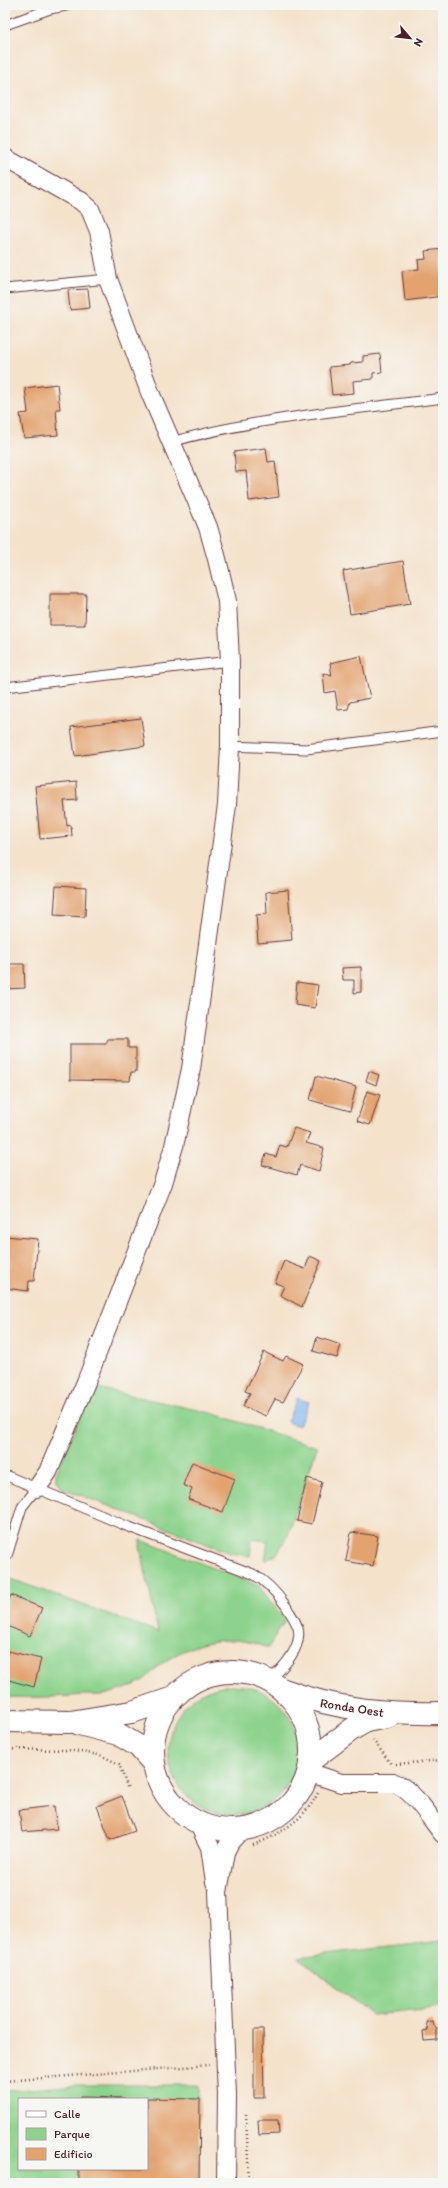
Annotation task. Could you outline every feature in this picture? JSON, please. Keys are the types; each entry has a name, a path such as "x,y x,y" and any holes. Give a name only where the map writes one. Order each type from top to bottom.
{"main road":[{"name":"Ronda Oest","path":"173,1698 189,1685 208,1676 229,1672 249,1674 316,1702 341,1707 402,1714 443,1713"},
{"path":"173,1698 160,1718 154,1741 154,1764 159,1783 169,1799 182,1813 198,1823 226,1830 245,1838 260,1825 276,1817 290,1804 315,1770 309,1734 299,1709 275,1685"},
{"path":"5,1721 70,1722 132,1712 173,1698"},
{"name":"Ronda Oest","path":"315,1770 332,1743 366,1721 402,1714"},
{"path":"70,1722 118,1734 138,1746 154,1764"}],"street":[{"path":"5,158 81,201 90,209 99,230 108,279 151,395 208,527 227,601 230,661 230,746 227,805 191,1069 174,1146 163,1183 86,1382 48,1472 36,1488"},
{"path":"315,1770 341,1783 395,1783 401,1785 411,1794 443,1834"},
{"path":"198,1823 210,1847 213,1877 218,1892"},
{"path":"226,2183 225,2064 218,1892 225,1852 230,1842 245,1838"}],"lane":[{"path":"5,25 50,9 66,6"},
{"path":"5,289 108,279"},
{"path":"170,442 204,432 305,416 443,398"},
{"path":"5,687 230,661"},
{"path":"230,746 306,749 443,731"},
{"path":"5,1475 124,1525 253,1574 266,1582 288,1609 298,1629 296,1646 275,1685"},
{"path":"6,1558 22,1507 36,1488"}],"path":[{"path":"371,1738 389,1764 443,1760"},
{"path":"5,1750 67,1750 100,1755 119,1764 128,1789"},
{"path":"245,1838 266,1839 291,1825 312,1805 315,1770"},
{"path":"5,2081 225,2064"}],"green space":[{"path":"93,1387 211,1413 317,1447 288,1535 276,1555 265,1561 268,1541 252,1539 250,1556 230,1553 62,1488 56,1479 56,1474"},
{"path":"141,1540 259,1586 285,1620 268,1648 254,1643 240,1641 226,1640 212,1642 185,1650 160,1665 142,1681 135,1685 108,1694 5,1697 5,1585 8,1578 158,1632 140,1546"},
{"path":"239,1685 264,1692 279,1704 291,1719 297,1737 297,1763 291,1781 279,1796 264,1808 246,1814 227,1815 202,1808 187,1796 175,1781 169,1763 168,1744 175,1719 187,1704 202,1692 220,1686"},
{"path":"443,1941 443,2008 372,2015 298,1957"},
{"path":"78,2085 199,2085 199,2183 5,2183 5,2091"}],"water":[{"path":"297,1398 309,1402 299,1426 287,1422"}],"building":[{"path":"443,249 443,296 405,301 402,271 419,269 418,260 426,259 425,251"},
{"path":"88,289 90,308 70,310 68,290"},
{"path":"380,354 382,372 373,373 373,379 353,381 354,393 332,395 329,367 363,362 363,356"},
{"path":"57,384 60,409 56,409 58,435 24,438 20,414 28,413 25,388"},
{"path":"266,448 268,462 275,461 279,497 249,501 246,471 236,472 234,452"},
{"path":"403,561 410,604 350,614 343,571"},
{"path":"50,594 86,594 85,625 50,625"},
{"path":"361,656 370,698 350,702 348,709 338,710 335,691 325,693 323,673 332,676 330,663"},
{"path":"141,718 145,746 75,756 71,727"},
{"path":"76,782 77,800 64,801 67,826 71,825 72,836 40,839 35,786"},
{"path":"56,886 86,888 85,917 54,915"},
{"path":"288,890 292,940 258,943 256,915 267,914 266,892"},
{"path":"5,964 24,964 25,988 5,989"},
{"path":"361,967 361,992 354,993 354,980 343,980 342,968"},
{"path":"297,982 318,985 315,1008 295,1005"},
{"path":"108,1039 128,1039 128,1048 136,1048 136,1072 131,1072 130,1081 70,1080 70,1044 106,1044"},
{"path":"369,1071 379,1075 376,1085 366,1081"},
{"path":"316,1076 356,1087 350,1111 310,1100"},
{"path":"367,1091 380,1095 370,1125 357,1121"},
{"path":"294,1128 310,1133 306,1143 324,1148 319,1171 300,1165 297,1175 262,1165 266,1154 276,1157 280,1145 287,1147"},
{"path":"5,1236 38,1239 34,1281 29,1281 28,1291 5,1288"},
{"path":"310,1256 321,1261 302,1307 280,1295 284,1286 275,1283 284,1261 305,1269"},
{"path":"317,1337 341,1345 337,1358 313,1351"},
{"path":"264,1352 283,1361 286,1356 303,1364 283,1402 275,1399 266,1416 243,1406 250,1393 245,1391"},
{"path":"192,1462 235,1479 223,1512 188,1499 192,1489 183,1485"},
{"path":"307,1478 322,1482 312,1524 297,1521"},
{"path":"351,1532 378,1536 373,1566 346,1561"},
{"path":"11,1595 42,1608 30,1636 5,1625 5,1608"},
{"path":"8,1651 41,1659 34,1687 5,1679 5,1662"},
{"path":"122,1796 135,1831 110,1840 97,1806"},
{"path":"54,1806 57,1829 22,1832 19,1810"},
{"path":"432,2021 437,2030 437,2040 424,2041 423,2032 428,2031 426,2022"},
{"path":"254,2030 263,2030 264,2098 254,2098"},
{"path":"80,2097 124,2098 80,2098"},
{"path":"148,2098 200,2099 199,2183 79,2183 79,2170 148,2170"},
{"path":"258,2120 278,2120 279,2134 259,2135"}]}
